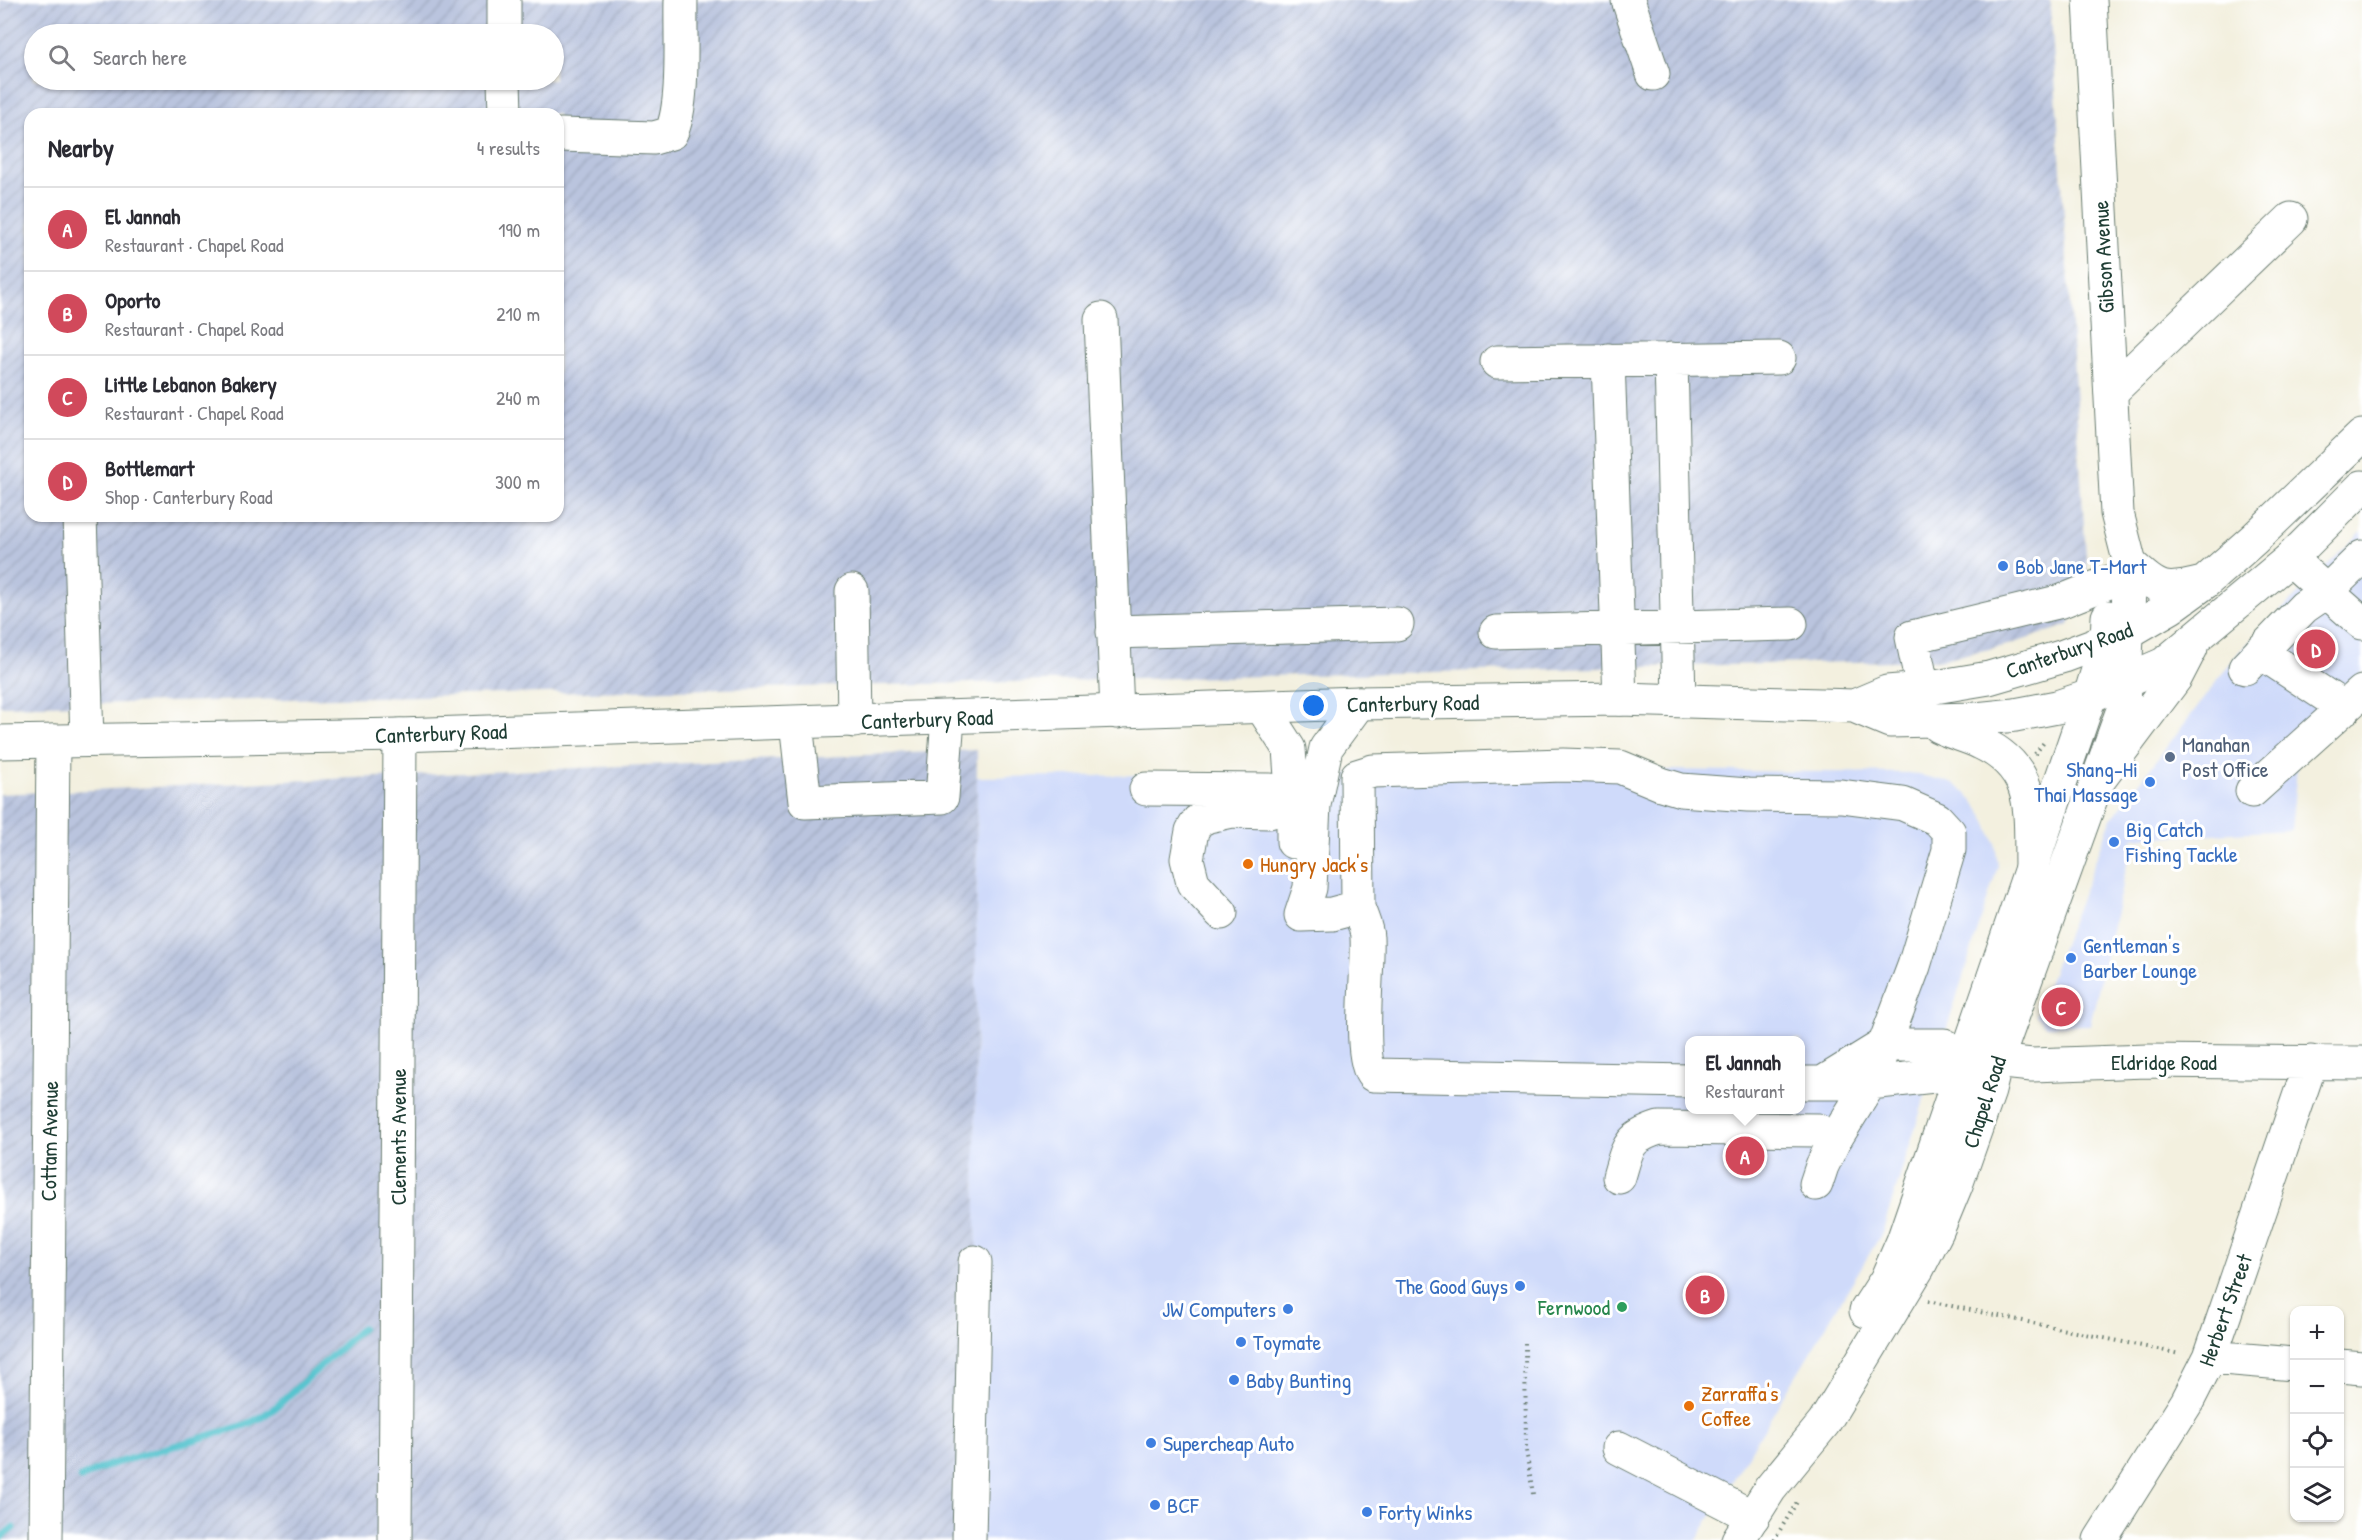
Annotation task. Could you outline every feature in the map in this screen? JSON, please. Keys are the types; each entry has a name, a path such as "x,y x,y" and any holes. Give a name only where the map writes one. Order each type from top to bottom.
{"main road":[{"path":"504,0 504,24"},
{"path":"564,135 654,138 671,133 677,120 679,102 681,0"},
{"path":"1628,0 1653,74"},
{"name":"Gibson Avenue","path":"2090,0 2120,573 2117,636 2125,680"},
{"path":"504,90 505,108"},
{"path":"2111,392 2291,219"},
{"path":"1101,319 1117,712"},
{"path":"1497,362 1779,357"},
{"path":"1671,359 1679,700"},
{"path":"1608,360 1620,699"},
{"name":"Canterbury Road","path":"1924,705 1989,678 2064,656 2117,636 2171,607 2204,583 2362,436"},
{"name":"Canterbury Road","path":"0,742 400,735 1359,704 1620,699 1854,706 1887,692 1924,705 2015,715 2057,707 2090,696 2164,664 2290,559 2362,487"},
{"path":"80,522 87,740"},
{"path":"2252,791 2353,700 2252,660 2304,607 2326,592 2362,558"},
{"path":"2290,559 2362,623"},
{"path":"2031,865 2029,801 2021,776 1998,752 1976,740 1948,731 1924,705 1912,637 2062,601 2120,573 2166,589 2178,589 2204,583"},
{"path":"852,591 854,721"},
{"path":"1113,632 1397,624"},
{"path":"1496,632 1791,624"},
{"name":"Gibson Avenue","path":"2090,696 2117,636"},
{"path":"2098,781 2176,677 2196,638"},
{"name":"Chapel Road","path":"1745,1528 1770,1489 1804,1413 1886,1280 2098,781 2124,707 2125,680"},
{"name":"Chapel Road","path":"1981,1060 2031,865 2090,696"},
{"path":"1301,915 1310,888 1314,805 1326,748 1359,704"},
{"path":"1262,707 1288,749 1295,885 1301,915"},
{"path":"796,723 805,802 942,796 948,718"},
{"name":"Clements Avenue","path":"395,1540 400,735"},
{"name":"Cottam Avenue","path":"46,1540 53,741"},
{"path":"1685,1081 1373,1075 1368,1070 1365,1050 1368,935 1358,907 1356,776 1373,771 1553,766 1620,767 1681,790 1748,795 1840,796 1903,804 1937,819 1949,832 1949,850 1914,966 1870,1083 1834,1141 1816,1184 1813,1165 1822,1116 1812,1083"},
{"path":"1146,789 1291,793"},
{"path":"1221,913 1193,883 1187,859 1192,831 1198,821 1208,816 1232,811 1269,812 1277,809 1291,793"},
{"path":"1301,915 1332,914 1358,907"},
{"path":"1812,1083 1884,1045 1944,1045 1981,1060"},
{"path":"1812,1083 1870,1083 1934,1076 1981,1060"},
{"name":"Eldridge Road","path":"1981,1060 2032,1065 2147,1061 2362,1063"},
{"name":"Herbert Street","path":"2100,1540 2187,1402 2195,1355 2311,1062"},
{"path":"1619,1177 1628,1148 1641,1134 1659,1128 1818,1130"},
{"path":"969,1540 975,1262"},
{"path":"2195,1355 2290,1364"},
{"path":"2344,1366 2362,1368"},
{"path":"1619,1448 1745,1528"}],"path":[{"path":"1921,1299 2195,1355"},
{"path":"1525,1343 1526,1450 1533,1494"}],"shaded area":[{"path":"0,0 2050,0 2088,587 2069,625 2008,645 1938,660 0,706"},
{"path":"2362,531 2362,672 2300,737 2291,830 2133,838 2090,1025 2046,1026 2036,1015 2111,820 2239,652"},
{"path":"977,750 975,1158 982,1540 0,1540 0,794"},
{"path":"1662,770 1909,773 1956,785 1973,800 1983,815 1995,843 1998,866 1882,1233 1697,1540 981,1540 975,1158 977,777"}],"waterway":[{"path":"81,1478 109,1465 245,1425 260,1418 276,1407 362,1328"},
{"path":"0,1538 13,1528"}],"place":[{"name":"Bob Jane T-Mart","path":"2003,566"},
{"name":"Bottlemart","path":"2316,649"},
{"name":"Manahan Post Office","path":"2170,757"},
{"name":"Shang-Hi Thai Massage","path":"2150,782"},
{"name":"Big Catch Fishing Tackle","path":"2114,842"},
{"name":"Hungry Jack's","path":"1248,864"},
{"name":"Gentleman's Barber Lounge","path":"2071,958"},
{"name":"Little Lebanon Bakery","path":"2061,1007"},
{"name":"El Jannah","path":"1745,1156"},
{"name":"The Good Guys","path":"1520,1286"},
{"name":"Oporto","path":"1705,1295"},
{"name":"Fernwood","path":"1622,1307"},
{"name":"JW Computers","path":"1288,1309"},
{"name":"Toymate","path":"1241,1342"},
{"name":"Baby Bunting","path":"1234,1380"},
{"name":"Zarraffa's Coffee","path":"1689,1406"},
{"name":"Supercheap Auto","path":"1151,1443"},
{"name":"BCF","path":"1155,1505"},
{"name":"Forty Winks","path":"1367,1512"}]}
